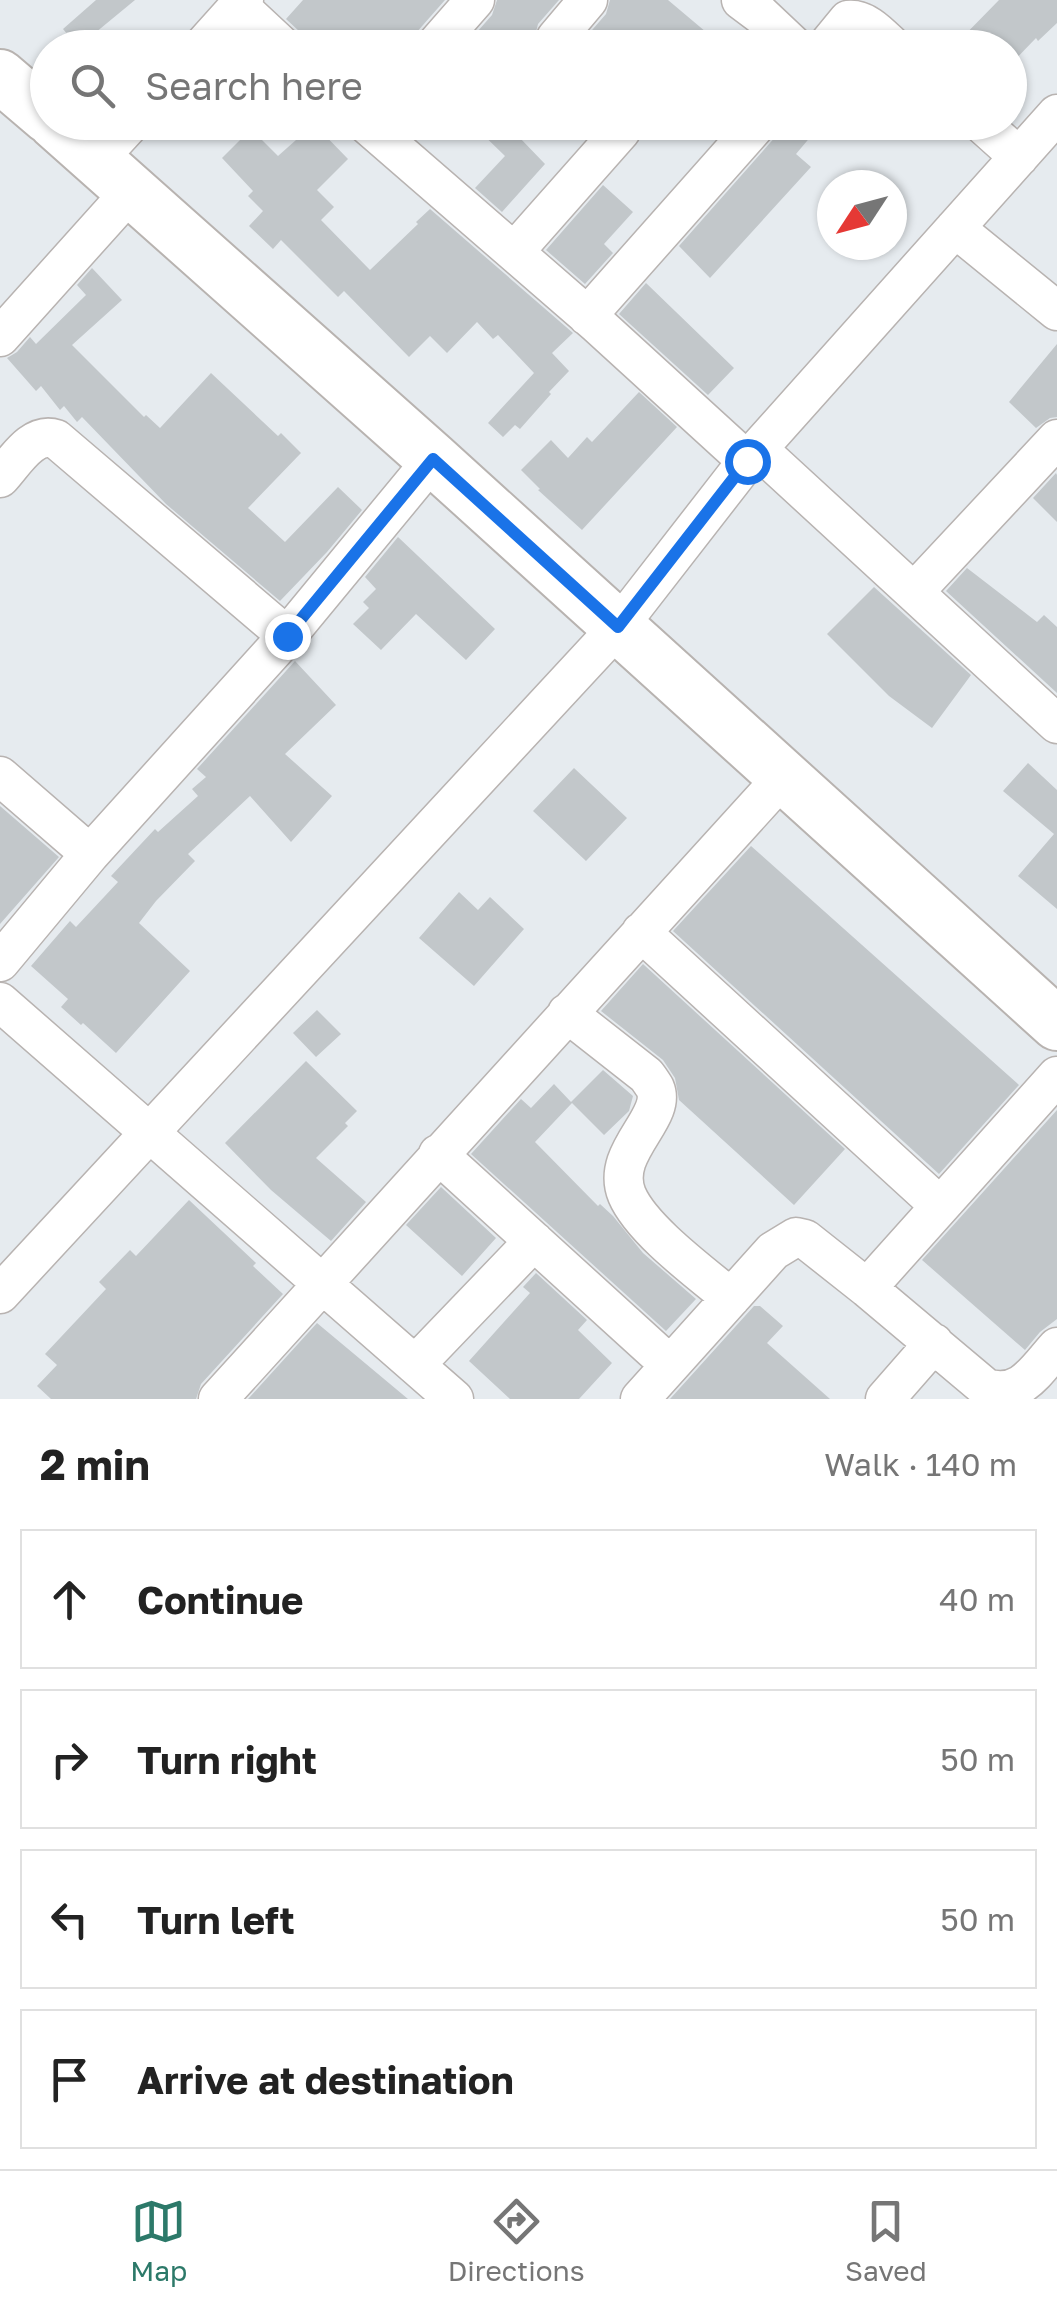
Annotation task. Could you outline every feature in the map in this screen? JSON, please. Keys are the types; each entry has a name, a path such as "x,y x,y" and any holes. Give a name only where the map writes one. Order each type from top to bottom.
{"main road":[{"path":"0,76 30,102"},
{"path":"88,140 121,157 433,459 1057,1024"}],"street":[{"path":"448,30 475,0"},
{"path":"563,30 588,0"},
{"path":"214,30 232,5 262,30"},
{"path":"758,5 780,30"},
{"path":"828,25 856,19 873,30"},
{"path":"0,1294 618,627 752,455 1057,114"},
{"path":"385,140 914,592 1057,724"},
{"path":"514,252 613,140"},
{"path":"587,316 744,140"},
{"path":"1001,140 1019,156"},
{"path":"0,338 121,157"},
{"path":"955,228 1057,311"},
{"path":"0,478 41,436 56,439 287,636"},
{"path":"914,592 1057,439"},
{"path":"0,962 90,854 287,636 433,459"},
{"path":"0,776 90,854"},
{"path":"218,1399 783,777"},
{"path":"641,932 940,1206"},
{"path":"0,1002 454,1399"},
{"path":"567,1014 655,1087 658,1100 653,1113 628,1154 626,1194 659,1236 731,1298"},
{"path":"867,1288 1057,1076"},
{"path":"438,1154 670,1365"},
{"path":"640,1399 774,1251 796,1236 867,1288 986,1388 1005,1393 1014,1390 1057,1347"},
{"path":"415,1365 534,1241"},
{"path":"885,1399 934,1343"}],"building":[{"path":"96,0 135,0 99,30 63,29"},
{"path":"303,0 445,0 419,30 298,30 286,19"},
{"path":"497,0 559,0 536,30 479,30 492,15"},
{"path":"610,0 668,0 704,30 592,30 606,14"},
{"path":"999,0 1057,0 1057,23 1027,47 1027,30 970,30"},
{"path":"240,140 262,140 278,156 296,140 330,140 348,159 317,190 334,207 321,220 370,270 430,209 573,333 552,353 569,371 520,429 515,425 503,437 488,423 534,373 498,335 493,339 477,322 447,353 430,336 409,357 344,291 338,297 281,240 273,249 249,226 263,211 248,196 253,191 222,158"},
{"path":"489,140 522,140 545,164 502,212 475,188 505,156"},
{"path":"773,140 808,140 796,154 811,167 710,278 679,246"},
{"path":"603,185 633,212 604,244 613,253 585,284 546,250"},
{"path":"92,268 122,300 72,345 144,417 160,428 211,373 301,453 248,508 285,542 338,487 362,510 280,601 166,504 82,417 77,422 64,406 60,410 41,386 36,391 7,358 30,337 36,344 86,295 77,285"},
{"path":"646,283 734,368 708,395 619,314"},
{"path":"1057,344 1057,417 1036,428 1009,402"},
{"path":"639,392 677,427 582,530 521,470 551,440 568,458 587,437 592,442"},
{"path":"1057,475 1057,522 1033,498"},
{"path":"398,537 495,629 466,660 416,614 381,650 353,624 369,608 363,602 376,589 365,577"},
{"path":"967,568 1037,622 1044,615 1057,627 1057,693 946,591"},
{"path":"874,587 971,675 932,728 889,696 827,634"},
{"path":"295,661 336,705 285,754 332,796 291,842 250,796 188,854 195,861 139,923 190,971 116,1053 61,1007 68,999 31,966 70,921 76,927 118,882 111,876 155,829 158,832 198,796 192,789 206,777 197,769"},
{"path":"1028,763 1057,790 1057,909 1018,876 1054,834 1003,791"},
{"path":"574,768 627,818 586,861 533,811"},
{"path":"0,806 59,857 0,924"},
{"path":"751,846 1019,1085 939,1174 673,931"},
{"path":"459,892 478,910 490,897 524,929 474,986 419,938"},
{"path":"643,964 845,1149 794,1205 679,1100 675,1078 663,1060 601,1011"},
{"path":"317,1010 341,1034 316,1057 293,1033"},
{"path":"306,1061 357,1111 345,1123 348,1126 316,1158 366,1202 331,1241 271,1190 225,1143"},
{"path":"603,1070 633,1096 629,1111 604,1135 572,1103 535,1142 598,1206 613,1216 643,1253 696,1299 666,1331 471,1154 521,1099 531,1108 554,1084 571,1102"},
{"path":"1057,1110 1057,1319 1025,1350 922,1260"},
{"path":"441,1187 496,1238 462,1276 406,1225"},
{"path":"189,1200 283,1294 201,1384 196,1399 51,1399 37,1386 57,1365 45,1354 106,1289 99,1282 130,1250 136,1256"},
{"path":"536,1273 587,1320 578,1330 612,1363 579,1399 510,1399 469,1361 530,1293 523,1287"},
{"path":"754,1306 760,1306 783,1326 767,1343 830,1399 670,1399"},
{"path":"317,1323 408,1399 248,1399"}],"route":[{"path":"287,636 433,459 618,627 747,461"}]}
